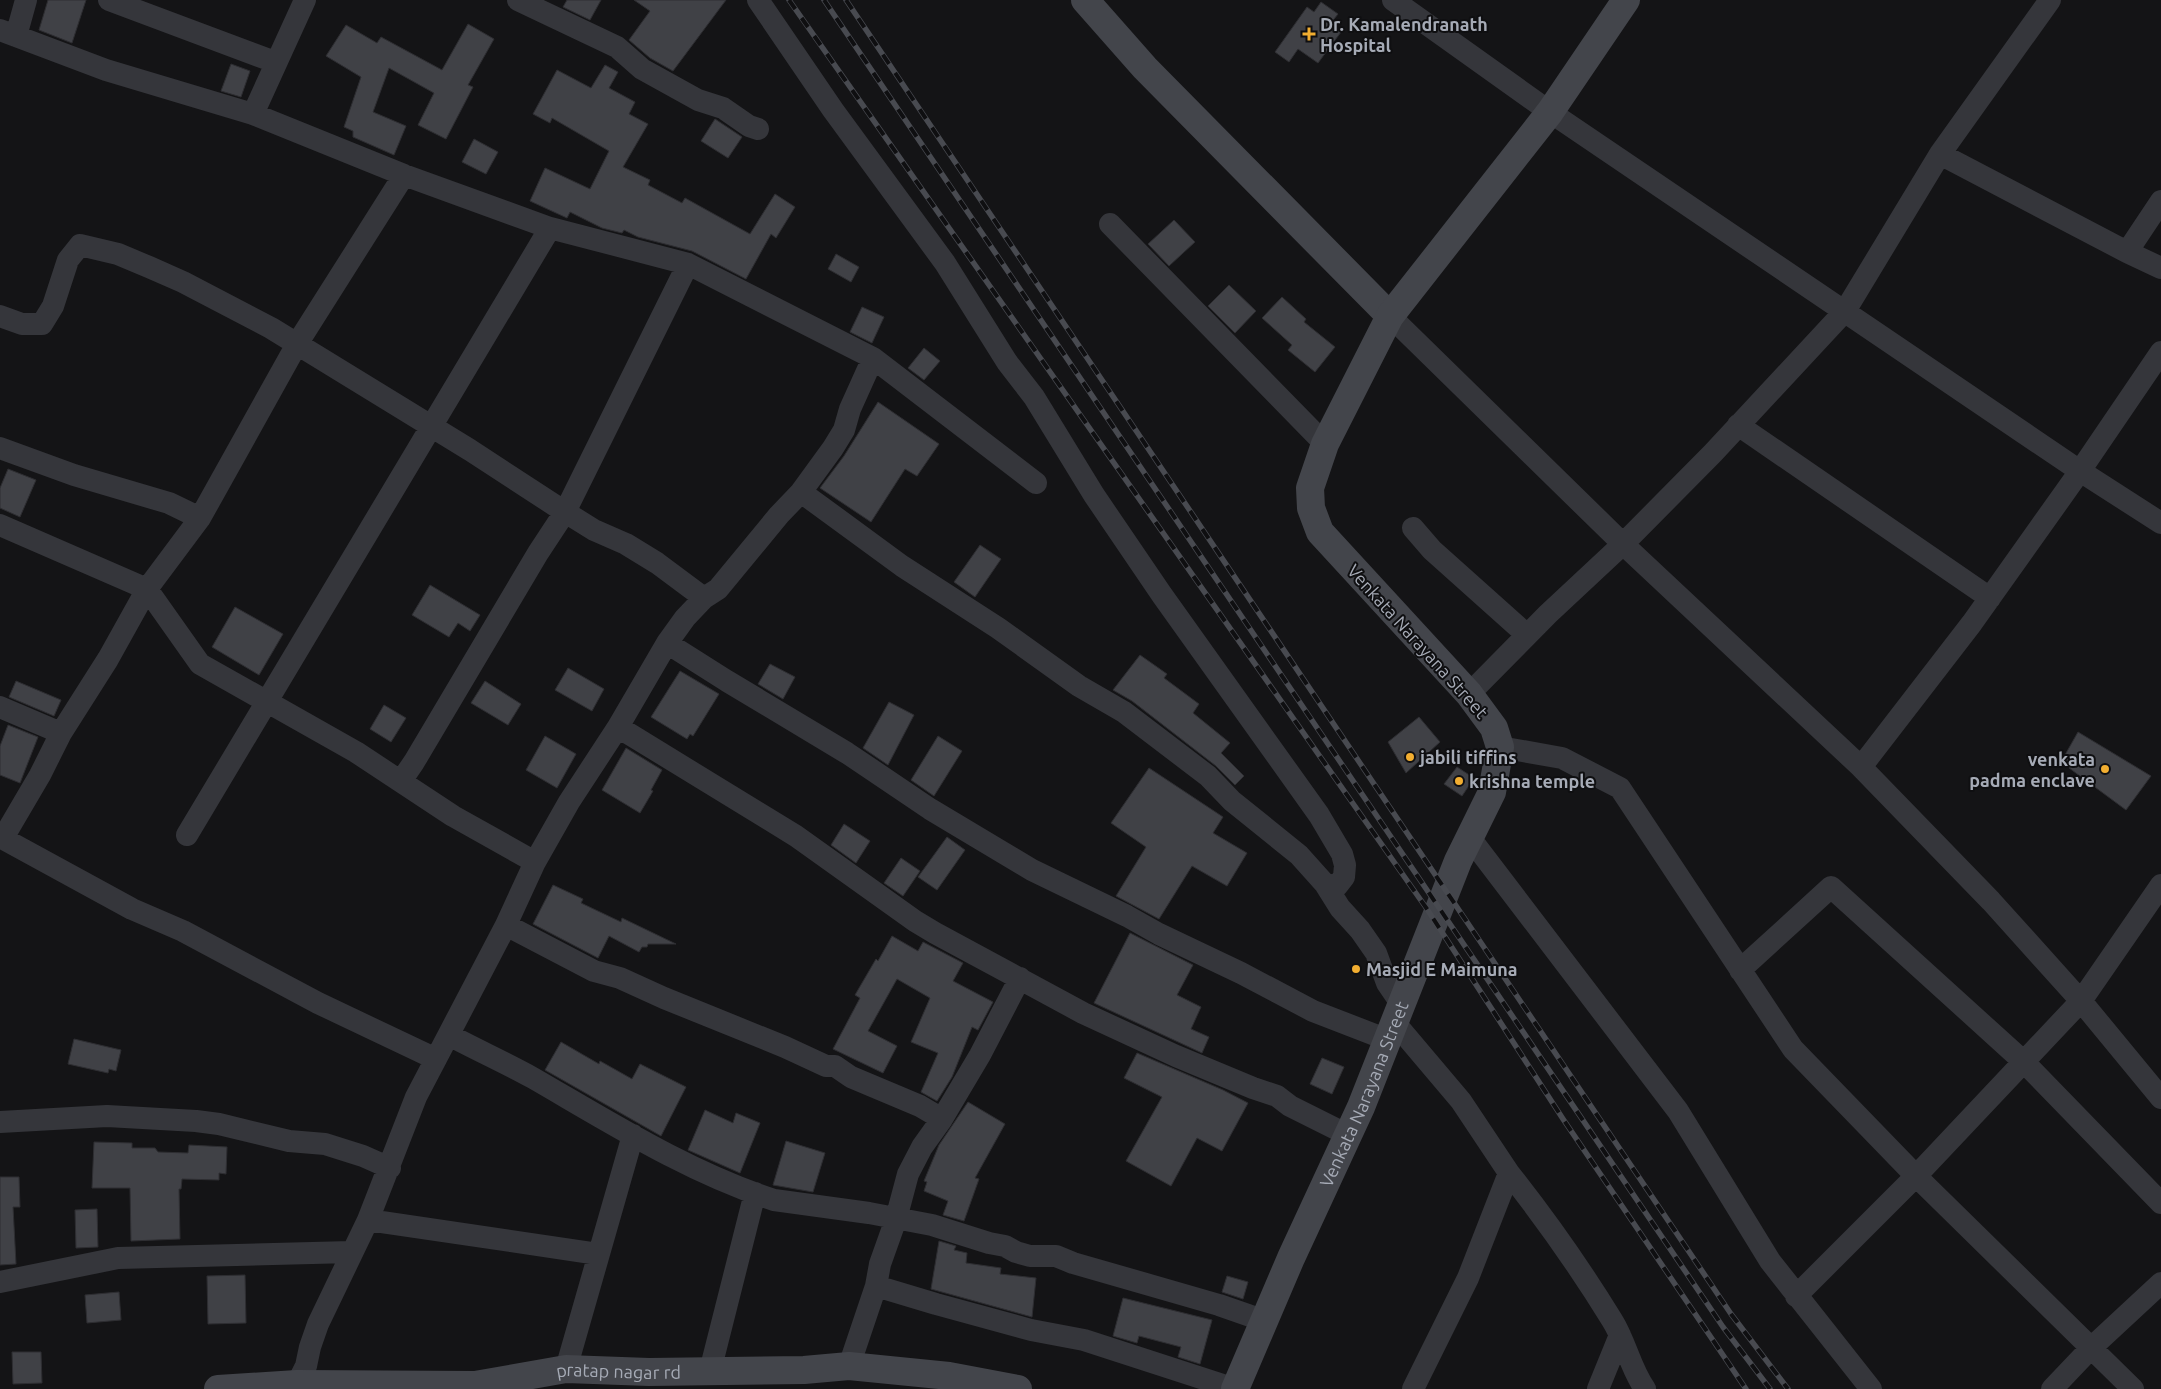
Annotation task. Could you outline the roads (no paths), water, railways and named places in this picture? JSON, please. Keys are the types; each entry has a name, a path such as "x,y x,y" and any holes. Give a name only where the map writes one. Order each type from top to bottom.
{"street":[{"path":"26,0 8,33 106,70 253,114 404,175 550,228 688,264 873,358 1036,483"},
{"path":"109,0 275,62"},
{"path":"253,114 275,62 305,0"},
{"path":"518,0 616,47 642,68 698,100 723,108 749,126 758,129"},
{"path":"758,0 850,133 945,263 1007,362 1034,398 1094,495 1330,832 1342,854 1345,864 1344,877 1337,886 1325,884"},
{"path":"1085,0 1144,68 1390,316 1623,544 1861,767 1991,901 2081,1001 2161,1098"},
{"path":"1393,0 1550,112 2080,471 2161,523"},
{"name":"Venkata Narayana Street","path":"1235,1389 1291,1258 1348,1135 1395,1023 1458,861 1492,792 1500,747 1494,728 1469,694 1320,532 1311,508 1310,488 1325,444 1390,316 1550,112 1626,0"},
{"path":"1469,694 1527,635 1623,544 1845,311 1940,154 2050,0"},
{"path":"1940,154 2161,268"},
{"path":"404,175 297,344 200,518 147,589 108,659 61,733 40,776 1,838 132,908 183,931 301,994 436,1059"},
{"path":"2128,252 2161,201"},
{"path":"1110,224 1325,444"},
{"path":"187,835 550,228"},
{"path":"0,316 22,324 42,324 53,306 68,260 80,245 118,254 183,282 297,344 594,530 634,549 704,598"},
{"path":"400,781 414,762 538,553 566,512 688,264"},
{"path":"1861,767 1990,598 2161,352"},
{"path":"297,1384 306,1366 318,1324 368,1220 390,1168 416,1097 506,925 535,862 569,802 618,727 667,643 685,618 704,598 718,589 801,492 844,430 850,409 873,358"},
{"path":"1738,425 1990,598"},
{"path":"0,448 74,475 169,503 200,518"},
{"path":"801,492 902,566 998,628 1079,686 1124,712 1208,776 1232,801 1299,855 1325,884 1340,908 1360,930 1376,952 1387,983 1395,1023 1461,1101 1509,1173 1552,1227 1620,1335 1636,1376 1645,1389"},
{"path":"0,525 147,589 200,664 356,752 461,821 535,862"},
{"path":"1413,528 1432,550 1527,635"},
{"path":"667,643 847,753 930,809 1032,870 1250,977 1313,1011 1395,1023"},
{"path":"0,707 61,733"},
{"path":"618,727 802,840 915,921 1083,1013 1253,1088 1277,1096 1290,1106 1348,1135"},
{"path":"1500,747 1562,758 1620,788 1793,1049 1916,1176 2132,1389"},
{"path":"1470,838 1678,1111 1770,1261 1871,1389"},
{"path":"1796,1296 1916,1176 2081,1001 2161,885"},
{"path":"1740,970 1831,887 2024,1062 2161,1202"},
{"path":"506,925 594,971 620,978 826,1066 835,1066 851,1077 920,1106 942,1118"},
{"path":"849,1366 876,1286 880,1264 896,1219 908,1174 922,1147 980,1055 1020,978"},
{"path":"449,1035 533,1078 633,1135 715,1178 774,1200 869,1213 932,1225 989,1243 1005,1246 1030,1256 1056,1256 1073,1263 1219,1305 1265,1321"},
{"path":"0,1122 107,1116 196,1120 289,1141 325,1144 363,1156 390,1168"},
{"path":"566,1370 633,1135"},
{"path":"1413,1389 1468,1278 1509,1173"},
{"path":"710,1371 755,1193"},
{"path":"368,1220 598,1254"},
{"path":"0,1282 118,1258 351,1252"},
{"path":"2052,1389 2091,1348 2161,1283"},
{"path":"876,1286 1031,1330 1084,1340 1235,1389"},
{"path":"1598,1389 1620,1335"},
{"name":"pratap nagar rd","path":"218,1389 297,1384 475,1385 566,1370 648,1372 804,1370 849,1366 949,1376 1018,1389"}],"railway":[{"path":"789,0 1427,909 1563,1119 1746,1389"},
{"path":"824,0 1723,1327 1770,1389"},
{"path":"846,0 1731,1314 1788,1389"}],"place":[{"name":"Dr. Kamalendranath Hospital","path":"1309,34"},
{"name":"jabili tiffins","path":"1410,757"},
{"name":"venkata padma enclave","path":"2105,769"},
{"name":"krishna temple","path":"1459,781"},
{"name":"Masjid E Maimuna","path":"1356,969"}]}
